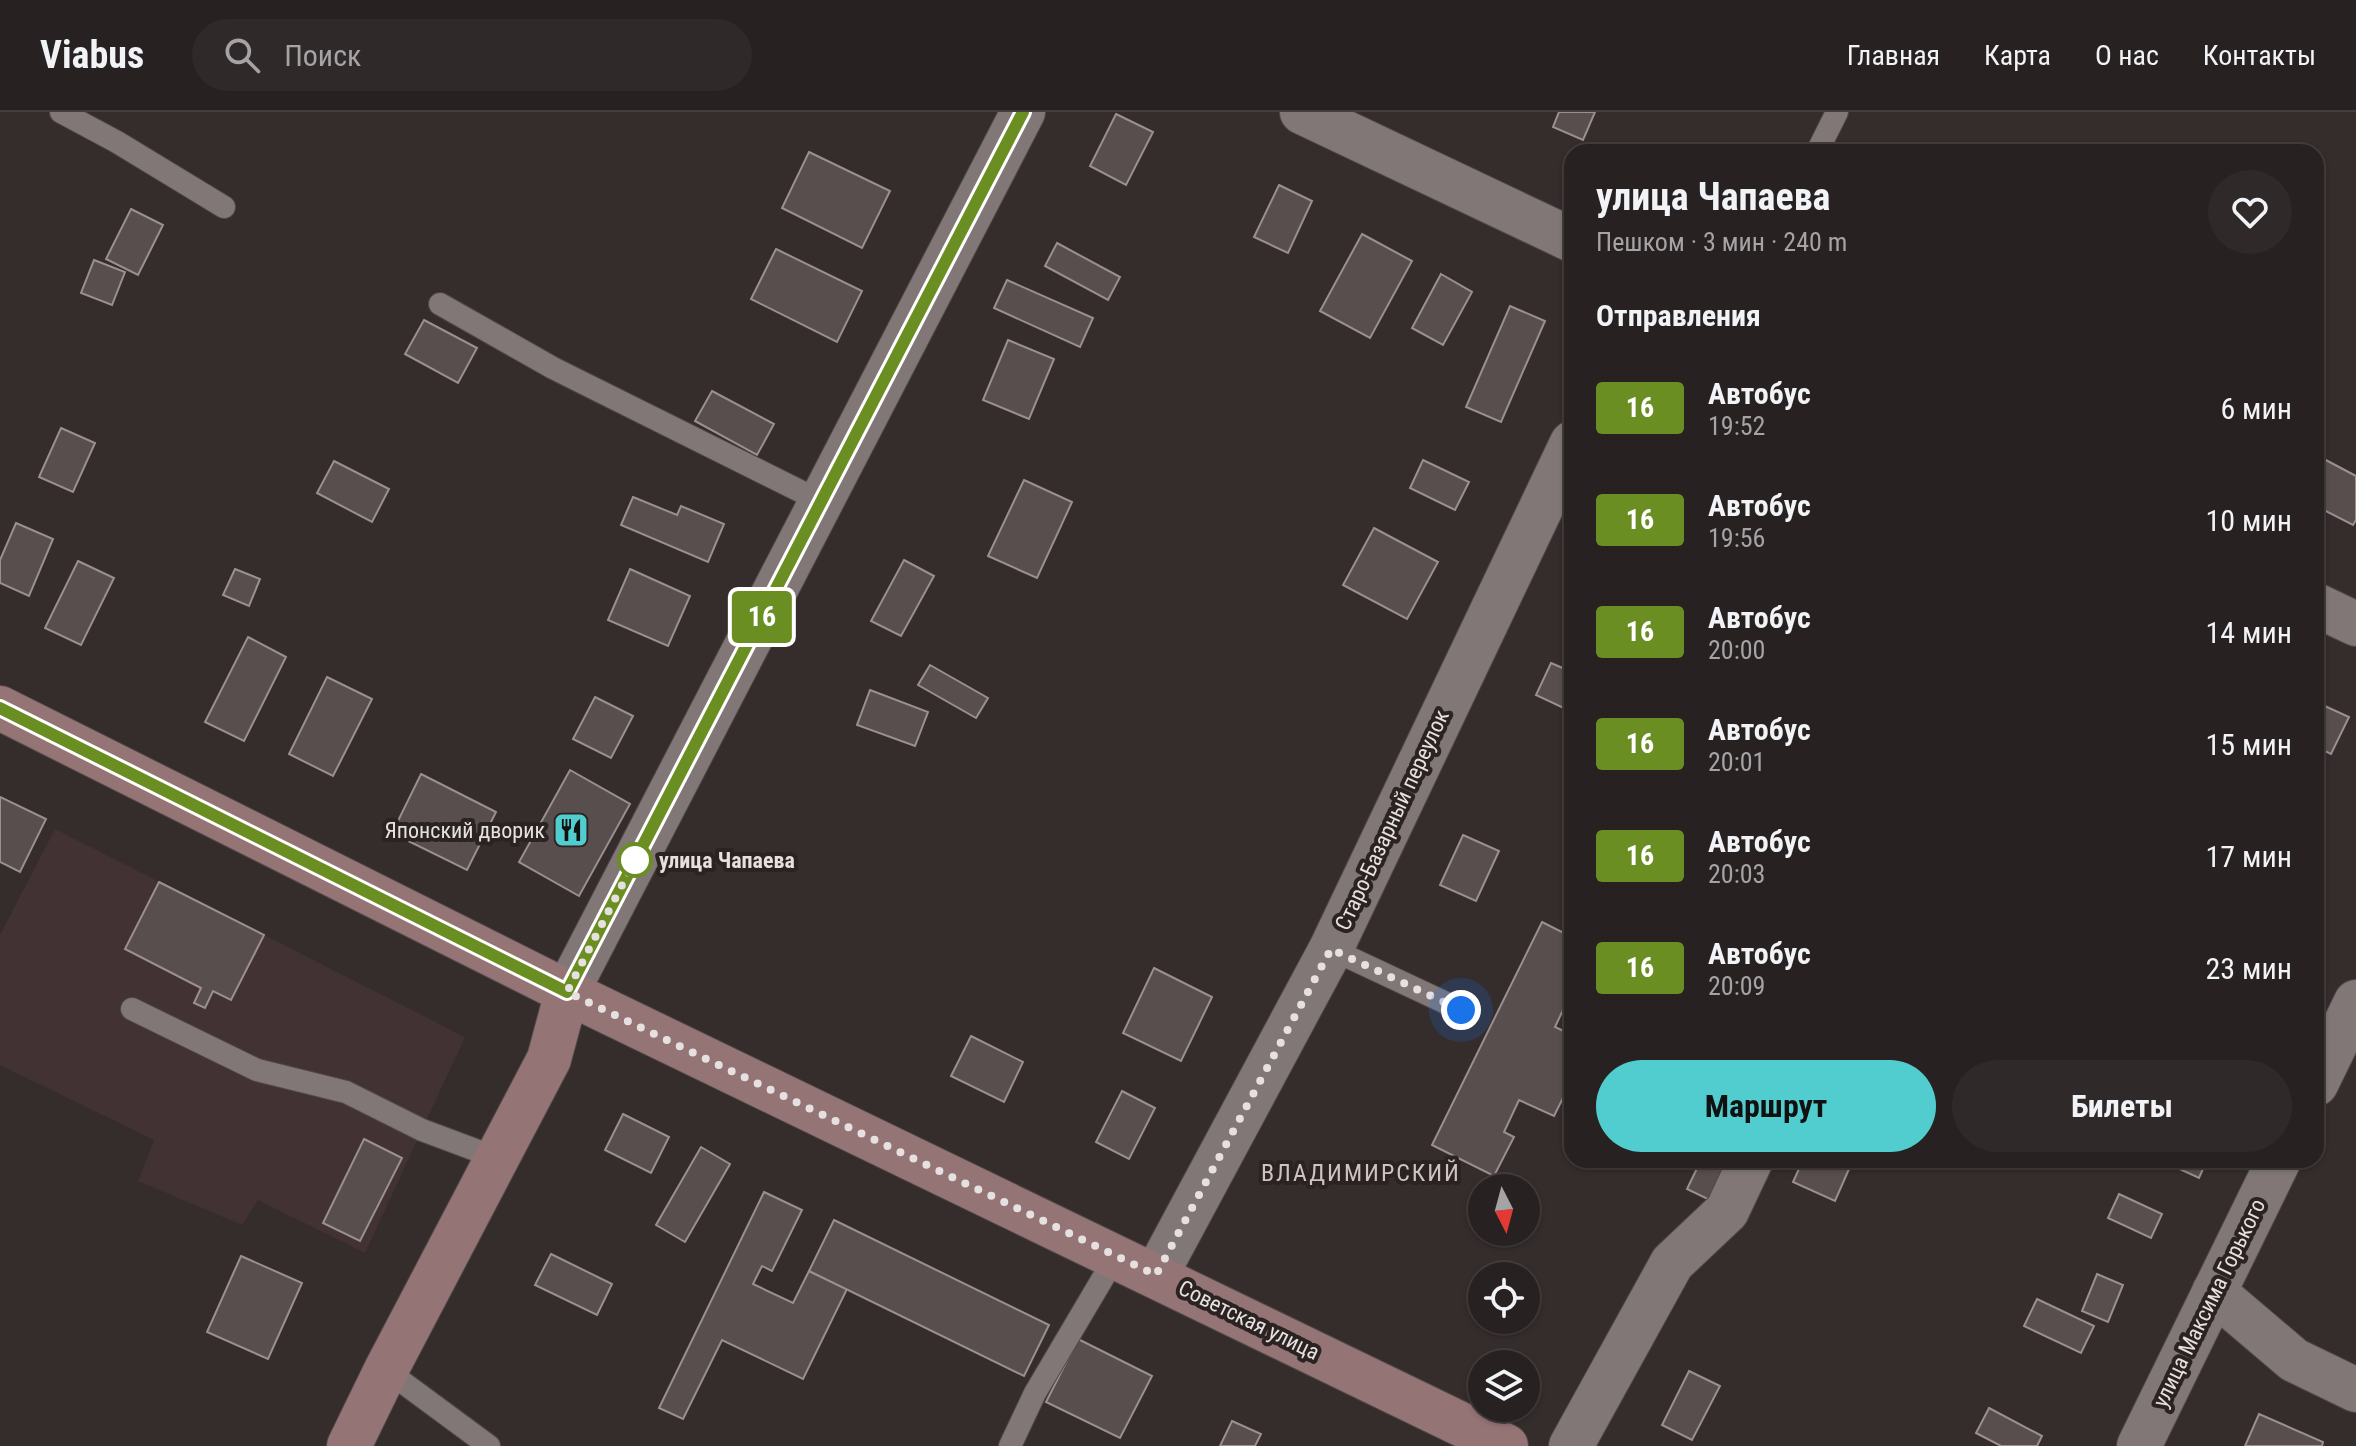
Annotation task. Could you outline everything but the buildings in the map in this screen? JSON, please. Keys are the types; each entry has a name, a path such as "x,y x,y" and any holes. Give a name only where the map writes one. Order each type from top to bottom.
{"street":[{"path":"349,1446 549,1059 567,992 1023,112"},
{"path":"1302,112 1564,236"},
{"name":"Старо-Базарный переулок","path":"1156,1275 1331,949 1564,460"},
{"path":"2324,609 2356,624"},
{"name":"Советская улица","path":"0,708 567,992 1506,1446"},
{"path":"2324,1068 2356,1002"},
{"path":"1571,1446 1672,1263 1727,1211 1747,1168"},
{"name":"улица Максима Горького","path":"2139,1446 2275,1168"},
{"path":"2214,1292 2294,1360 2356,1390"}],"lane":[{"path":"61,112 224,207"},
{"path":"1821,144 1837,112"},
{"path":"440,304 553,368 822,502"},
{"path":"1331,949 1461,1010"},
{"path":"132,1009 257,1070 346,1092 422,1130 497,1158"},
{"path":"1010,1446 1035,1393 1116,1256"},
{"path":"386,1370 489,1446"}],"shaded area":[{"path":"55,829 465,1037 365,1253 258,1200 242,1225 138,1181 154,1140 0,1065 0,935"}],"bus line":[{"name":"16","path":"0,708 567,992 1023,112"}],"place":[{"name":"Японский дворик","path":"571,830"},
{"name":"улица Чапаева","path":"635,860"}],"district":[{"name":"ВЛАДИМИРСКИЙ","path":"1361,1173"}],"route":[{"path":"635,860 567,992 1156,1275 1331,949 1461,1010"}]}
